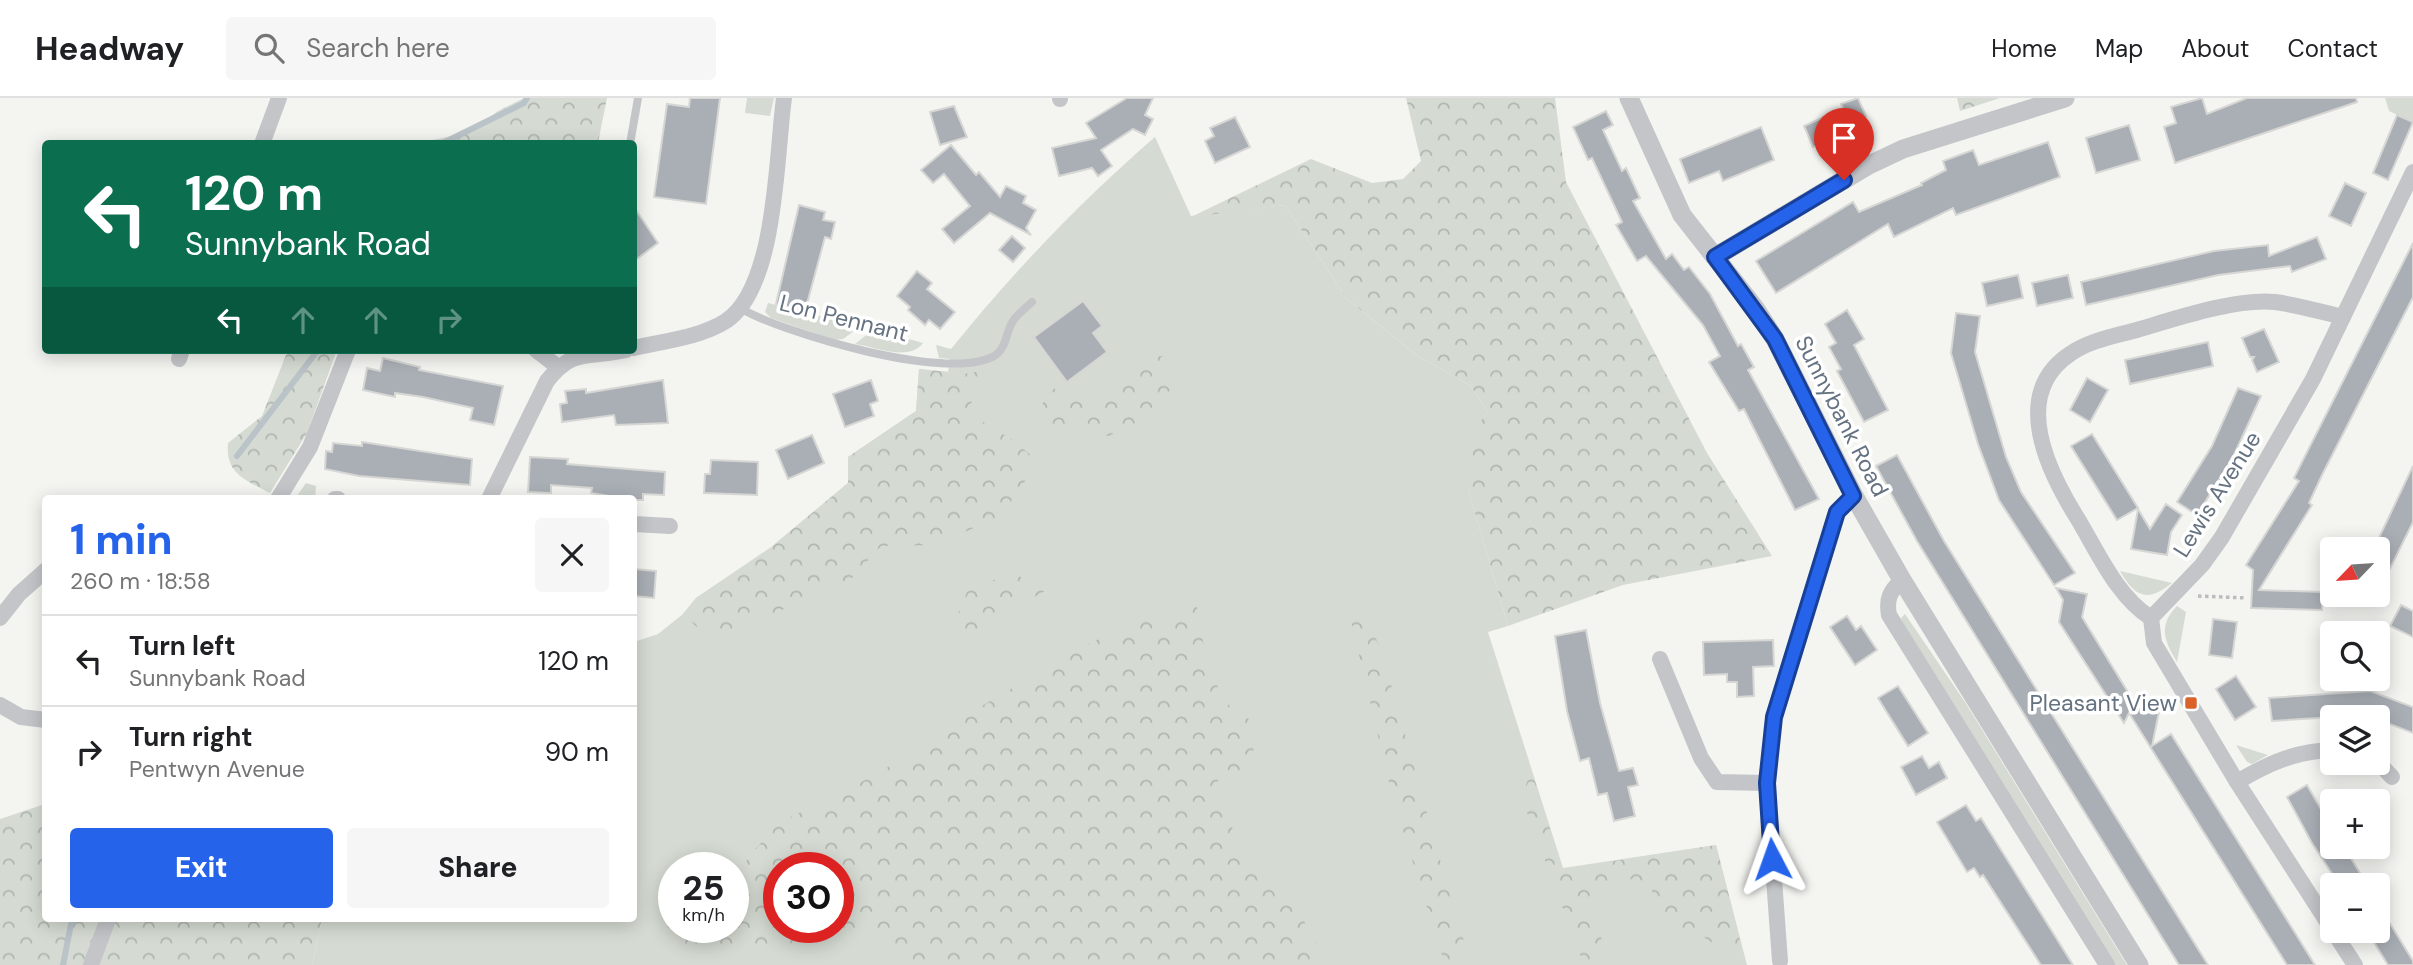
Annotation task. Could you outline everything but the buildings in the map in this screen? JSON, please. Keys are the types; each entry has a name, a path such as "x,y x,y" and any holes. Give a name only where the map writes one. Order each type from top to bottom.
{"street":[{"path":"263,140 279,98"},
{"name":"Lon Pennant","path":"637,347 707,330 740,308 755,281 770,226 784,98"},
{"name":"Sunnybank Road","path":"1629,98 1682,215 1775,339 1853,496 2139,965"},
{"path":"1715,257 1867,166 1903,149 2065,98"},
{"name":"Lewis Avenue","path":"2151,618 2202,565 2222,537 2313,379 2413,172"},
{"path":"2343,317 2273,302 2202,310 2084,346 2056,366 2043,389 2038,422 2042,451 2052,478 2127,599 2151,618 2154,643 2237,782 2355,965"},
{"path":"280,495 310,447 346,354"},
{"path":"541,354 558,367"},
{"path":"491,495 547,381 567,359 600,354"},
{"path":"1780,961 1767,783 1774,717 1837,512 1853,496"},
{"path":"637,524 670,526"},
{"path":"0,618 19,594 42,574"},
{"path":"1902,580 1892,589 1886,602 1889,615 2107,965"},
{"path":"1660,659 1701,758 1717,782 1767,783"},
{"path":"0,705 21,717 42,720"},
{"path":"2237,782 2275,760 2320,751"},
{"path":"90,965 107,922"}],"lane":[{"path":"631,140 638,98"},
{"name":"Lon Pennant","path":"740,308 761,321 823,341 941,363 978,362 997,354 1004,345 1013,321 1032,302"}],"path":[{"path":"2192,594 2247,598"}],"green space":[{"path":"524,98 607,98 599,140 432,140 471,132 498,111"},
{"path":"747,98 774,98 770,116 745,113"},
{"path":"1406,98 1555,98 1566,182 1707,453 1772,556 1623,585 1508,626 1468,489 1472,431 1488,413 1471,386 1416,355 1346,298 1285,205 1191,217 1311,159 1372,183 1403,179 1421,161"},
{"path":"1957,98 2000,98 1960,111"},
{"path":"2385,98 2413,98 2413,122 2389,111"},
{"path":"1155,137 1191,216 1285,205 1346,298 1416,355 1471,386 1488,413 1468,489 1508,626 1488,632 1563,868 1716,845 1747,965 312,965 321,922 637,922 637,641 658,634 683,614 696,598 770,548 848,483 848,457 916,411 919,369 948,372 950,359 939,358 936,345 951,349 1048,238 1100,186"},
{"path":"768,303 861,326 843,339 834,340 771,318 765,312"},
{"path":"873,330 923,343 909,352 855,344"},
{"path":"286,354 336,354 307,433 270,493 239,475 228,454 228,443 262,416"},
{"path":"1145,354 1166,357 1173,387 1141,420 1109,436 1057,428 1038,411 1052,388 1074,397 1099,399"},
{"path":"1002,362 965,411 1016,442 1038,462 1001,516 935,545 881,546 851,579 726,635 700,630 683,614 696,598 770,548 848,483 848,457 916,411 919,369 970,374"},
{"path":"306,483 316,486 315,495 298,495"},
{"path":"2120,571 2172,583 2155,593 2142,594 2131,587"},
{"path":"1017,575 1045,591 969,635 949,635 970,585"},
{"path":"1352,604 1361,608 1381,649 1458,924 1473,965 1445,965 1392,795 1350,617"},
{"path":"2177,606 2186,612 2177,662 2166,640 2165,627"},
{"path":"1197,607 1205,653 1223,701 1249,719 1256,767 1216,775 1239,850 1303,919 1327,965 919,965 876,927 854,931 854,852 763,852 763,943 793,943 767,948 680,954 668,943 749,943 749,856 780,822 851,788 911,754 951,724 1086,645 1141,619"},
{"path":"1905,614 1965,702 2127,965 2114,965 2103,949 1903,623 1901,618"},
{"path":"2236,745 2268,755 2252,764 2247,762"},
{"path":"1531,769 1563,869 1716,845 1746,964 1697,933 1675,933 1659,915 1650,884 1635,878 1604,888 1591,906 1610,965 1584,965 1522,799"},
{"path":"42,805 42,922 321,922 312,965 0,965 0,819"},
{"path":"658,913 658,933 641,917"}],"waterway":[{"path":"449,140 524,103 527,98"},
{"path":"237,456 315,354"},
{"path":"63,965 71,922"}],"place":[{"name":"Pleasant View","path":"2191,703"}],"route":[{"path":"1772,859 1767,783 1774,717 1837,512 1843,502 1853,496 1775,339 1755,308 1715,257 1844,180"}]}
